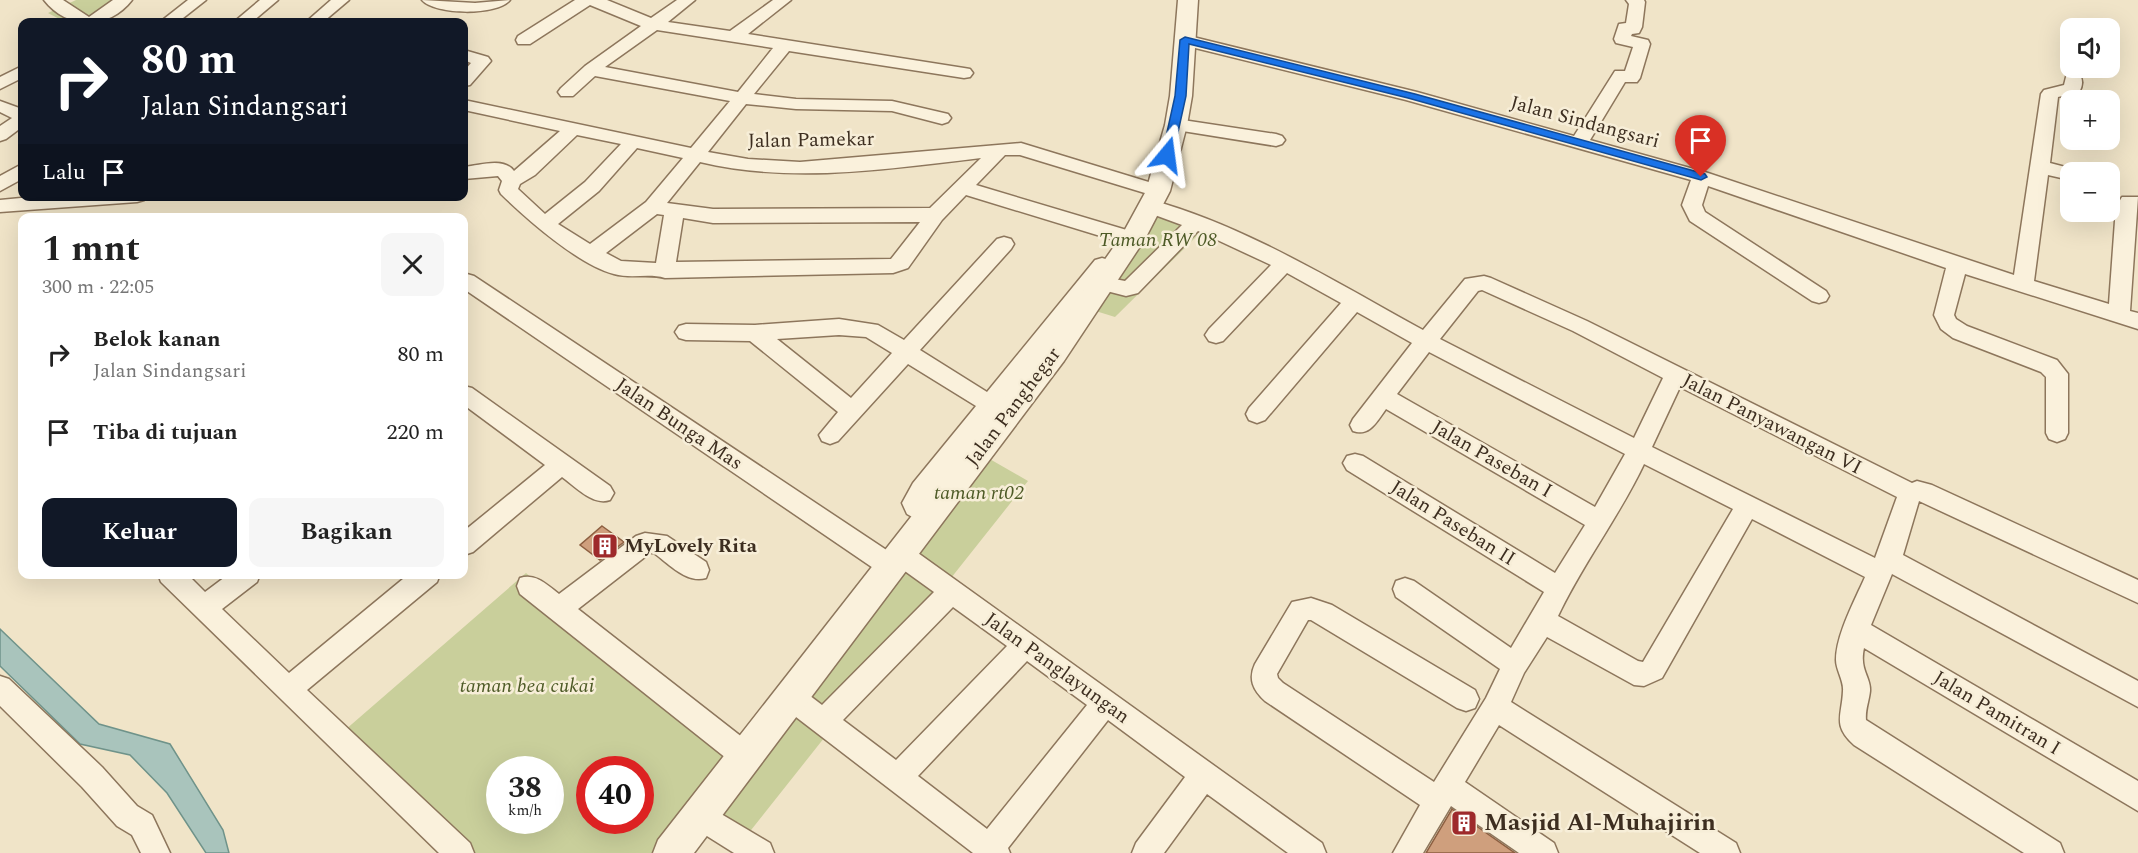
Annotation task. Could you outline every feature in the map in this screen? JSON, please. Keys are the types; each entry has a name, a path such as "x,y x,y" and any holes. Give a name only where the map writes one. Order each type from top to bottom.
{"street":[{"path":"58,4 84,0"},
{"path":"99,18 124,0"},
{"path":"173,18 198,0"},
{"path":"247,18 270,0"},
{"path":"319,18 341,0"},
{"path":"430,0 476,9 485,8 502,0"},
{"path":"524,40 586,0"},
{"path":"592,0 651,24 964,73"},
{"path":"567,92 591,70 651,24 687,0"},
{"path":"735,36 783,0"},
{"name":"Jalan Panghegar","path":"671,853 930,517 998,410 1054,354 1102,274 1132,239 1155,199 1176,125 1181,96 1188,0"},
{"path":"1578,144 1621,75 1630,78 1642,44 1622,39 1624,28 1633,29 1634,27 1637,2 1634,0"},
{"path":"58,4 80,18"},
{"name":"Jalan Sindangsari","path":"1185,40 1411,96 1701,177 1957,264 2138,321"},
{"path":"591,254 653,207 785,45"},
{"path":"468,56 482,61 468,77"},
{"path":"0,64 12,77"},
{"path":"591,70 743,98 796,104 892,106 942,118"},
{"path":"2023,285 2050,94 2073,88 2073,78"},
{"path":"0,106 18,115"},
{"name":"Jalan Pamekar","path":"468,106 723,162 764,168 836,167 1000,149 1021,149 1155,199 1195,223 1285,263 1479,370 1639,453 1747,507 1884,566 2138,695"},
{"path":"0,135 18,120"},
{"path":"1176,125 1275,140"},
{"path":"468,173 507,175 528,171 572,130"},
{"path":"544,224 592,189 632,142"},
{"path":"507,175 508,190 544,224 617,268 665,271 893,266 901,263 935,216 1000,149"},
{"path":"468,157 485,161 507,175"},
{"path":"2041,167 2060,172"},
{"path":"0,185 18,173"},
{"path":"1701,177 1692,205 1697,216 1819,296"},
{"path":"962,187 1132,239"},
{"path":"0,206 48,201"},
{"path":"2119,315 2126,207 2129,202 2138,203"},
{"path":"653,207 674,212 713,216 935,216"},
{"path":"665,271 674,212"},
{"path":"1102,274 1126,289 1131,288 1195,223"},
{"path":"830,435 1004,244"},
{"path":"1216,335 1285,263"},
{"path":"1957,264 1944,315 1948,324 1960,332 2049,366 2057,374 2057,433"},
{"name":"Jalan Bunga Mas","path":"468,282 897,561 952,591"},
{"name":"Jalan Panyawangan VI","path":"1361,425 1472,284 1484,283 1580,326 1910,493 1917,490 1924,492 2138,592"},
{"path":"1257,414 1355,301"},
{"path":"686,332 755,333 839,327 871,330 998,410"},
{"path":"755,333 852,411"},
{"path":"1407,853 1444,795 1495,707 1515,665 1543,621 1555,586 1600,522 1639,453 1675,375"},
{"name":"Jalan Paseban I","path":"1384,397 1600,522"},
{"path":"468,404 562,464 602,493"},
{"name":"Jalan Paseban II","path":"1354,462 1555,586"},
{"path":"468,542 562,464"},
{"path":"1910,493 1884,566 1856,630 1849,658 1851,674 1857,688 1852,717 1854,727 2016,843 2050,853"},
{"path":"1543,621 1634,673 1644,674 1653,670 1747,507"},
{"path":"559,609 645,543 658,543 697,570"},
{"path":"175,579 460,853"},
{"path":"204,608 242,579"},
{"path":"288,690 422,579"},
{"path":"529,586 746,757"},
{"path":"1405,589 1515,665"},
{"path":"823,722 952,591"},
{"name":"Jalan Panglayungan","path":"952,591 1312,853"},
{"path":"1466,699 1323,613 1311,609 1301,610 1264,672 1265,684 1274,692 1544,853"},
{"name":"Jalan Pamitran I","path":"1856,630 2138,797"},
{"path":"896,779 1025,646"},
{"path":"0,688 92,777 126,816 142,825 156,853"},
{"path":"792,698 993,851 1106,702"},
{"path":"1495,707 1726,853"},
{"path":"1146,853 1204,775"},
{"path":"700,816 760,853"}],"green space":[{"path":"76,0 130,0 106,18 57,18 48,13"},
{"name":"Taman RW 08","path":"1150,209 1202,231 1115,317 1086,308"},
{"name":"taman bea cukai","path":"974,450 1028,481 736,849 705,832 688,853 456,853 337,737 526,573 741,761"}],"water":[{"path":"0,629 99,724 170,744 223,830 229,853 206,853 167,793 130,755 80,744 0,666"}],"building":[{"name":"MyLovely Rita","path":"602,526 624,542 600,560 580,545"},
{"path":"1452,809 1515,853 1426,853"}],"place":[{"name":"MyLovely Rita","path":"605,546"},
{"name":"Masjid Al-Muhajirin","path":"1464,823"}],"route":[{"path":"1167,155 1176,125 1181,96 1185,40 1411,96 1701,177"}],"park label":[{"name":"taman rt02","path":"979,493"}]}
